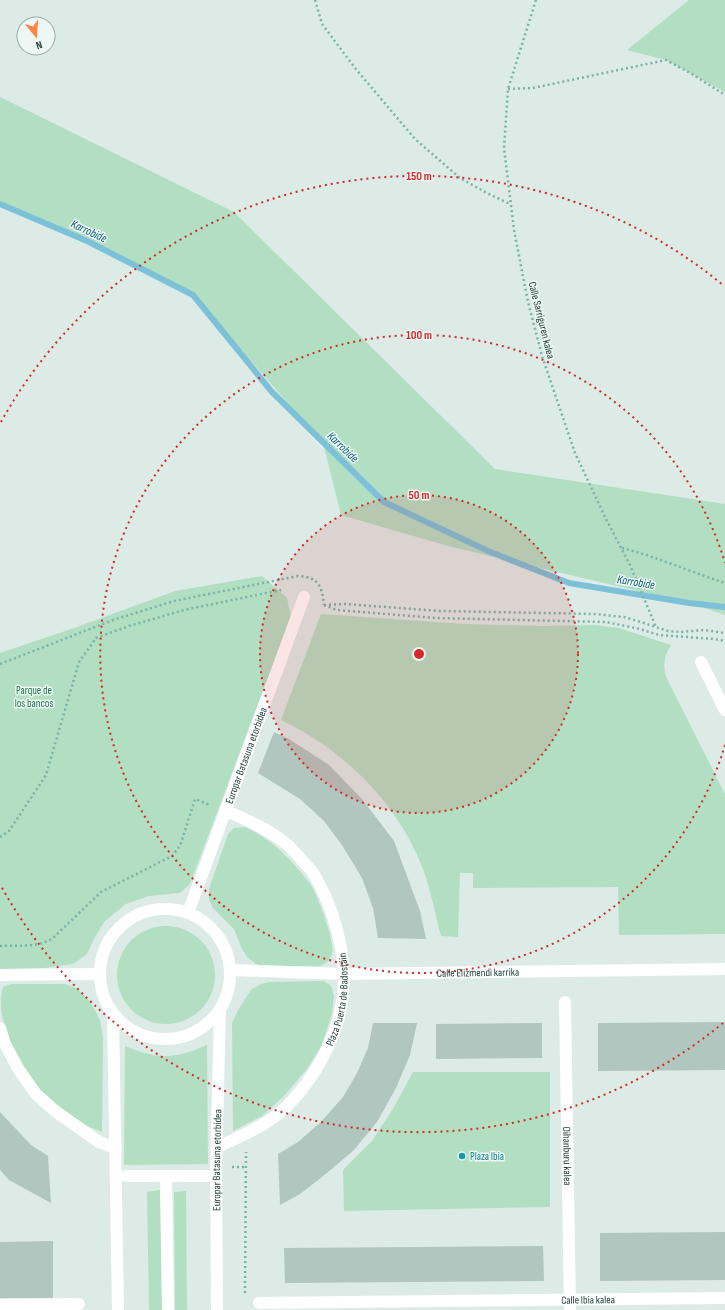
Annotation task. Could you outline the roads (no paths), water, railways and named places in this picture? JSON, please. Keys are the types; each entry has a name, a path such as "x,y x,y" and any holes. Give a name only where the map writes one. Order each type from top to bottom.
{"street":[{"name":"Europar Batasuna etorbidea","path":"188,913 304,597"},
{"path":"701,662 725,710"},
{"name":"Plaza Puerta de Badostáin","path":"217,1147 255,1129 282,1111 308,1082 325,1054 337,1022 342,996 343,974 340,940 331,906 316,876 290,846 258,824 226,811"},
{"path":"168,908 188,913 205,922 218,935 227,952 231,970 229,991 220,1010 206,1026 188,1036 168,1040 147,1038 129,1029 113,1015 103,996 99,974 103,953 106,947 113,935 128,920 147,911 168,908"},
{"name":"Calle Elizmendi karrika","path":"231,970 343,974 725,969"},
{"path":"0,974 99,974"},
{"name":"Oihanburu kalea","path":"565,1002 570,1305"},
{"name":"Europar Batasuna etorbidea","path":"217,1310 217,1147 220,1010"},
{"path":"113,1015 118,1310"},
{"path":"0,1028 5,1044 19,1070 36,1094 56,1112 100,1142 116,1148"},
{"name":"Europar Batasuna etorbidea","path":"126,1176 208,1176"},
{"path":"166,1176 168,1310"},
{"name":"Calle Ibia kalea","path":"259,1303 570,1305 725,1298"},
{"path":"0,1305 79,1304"}],"waterway":[{"name":"Karrobide","path":"0,204 87,241 193,295 272,392 384,502 488,551 569,583 689,603 725,607"}],"place":[{"name":"Plaza Ibia","path":"462,1156"}],"park label":[{"name":"Parque de los bancos","path":"34,696"}]}
